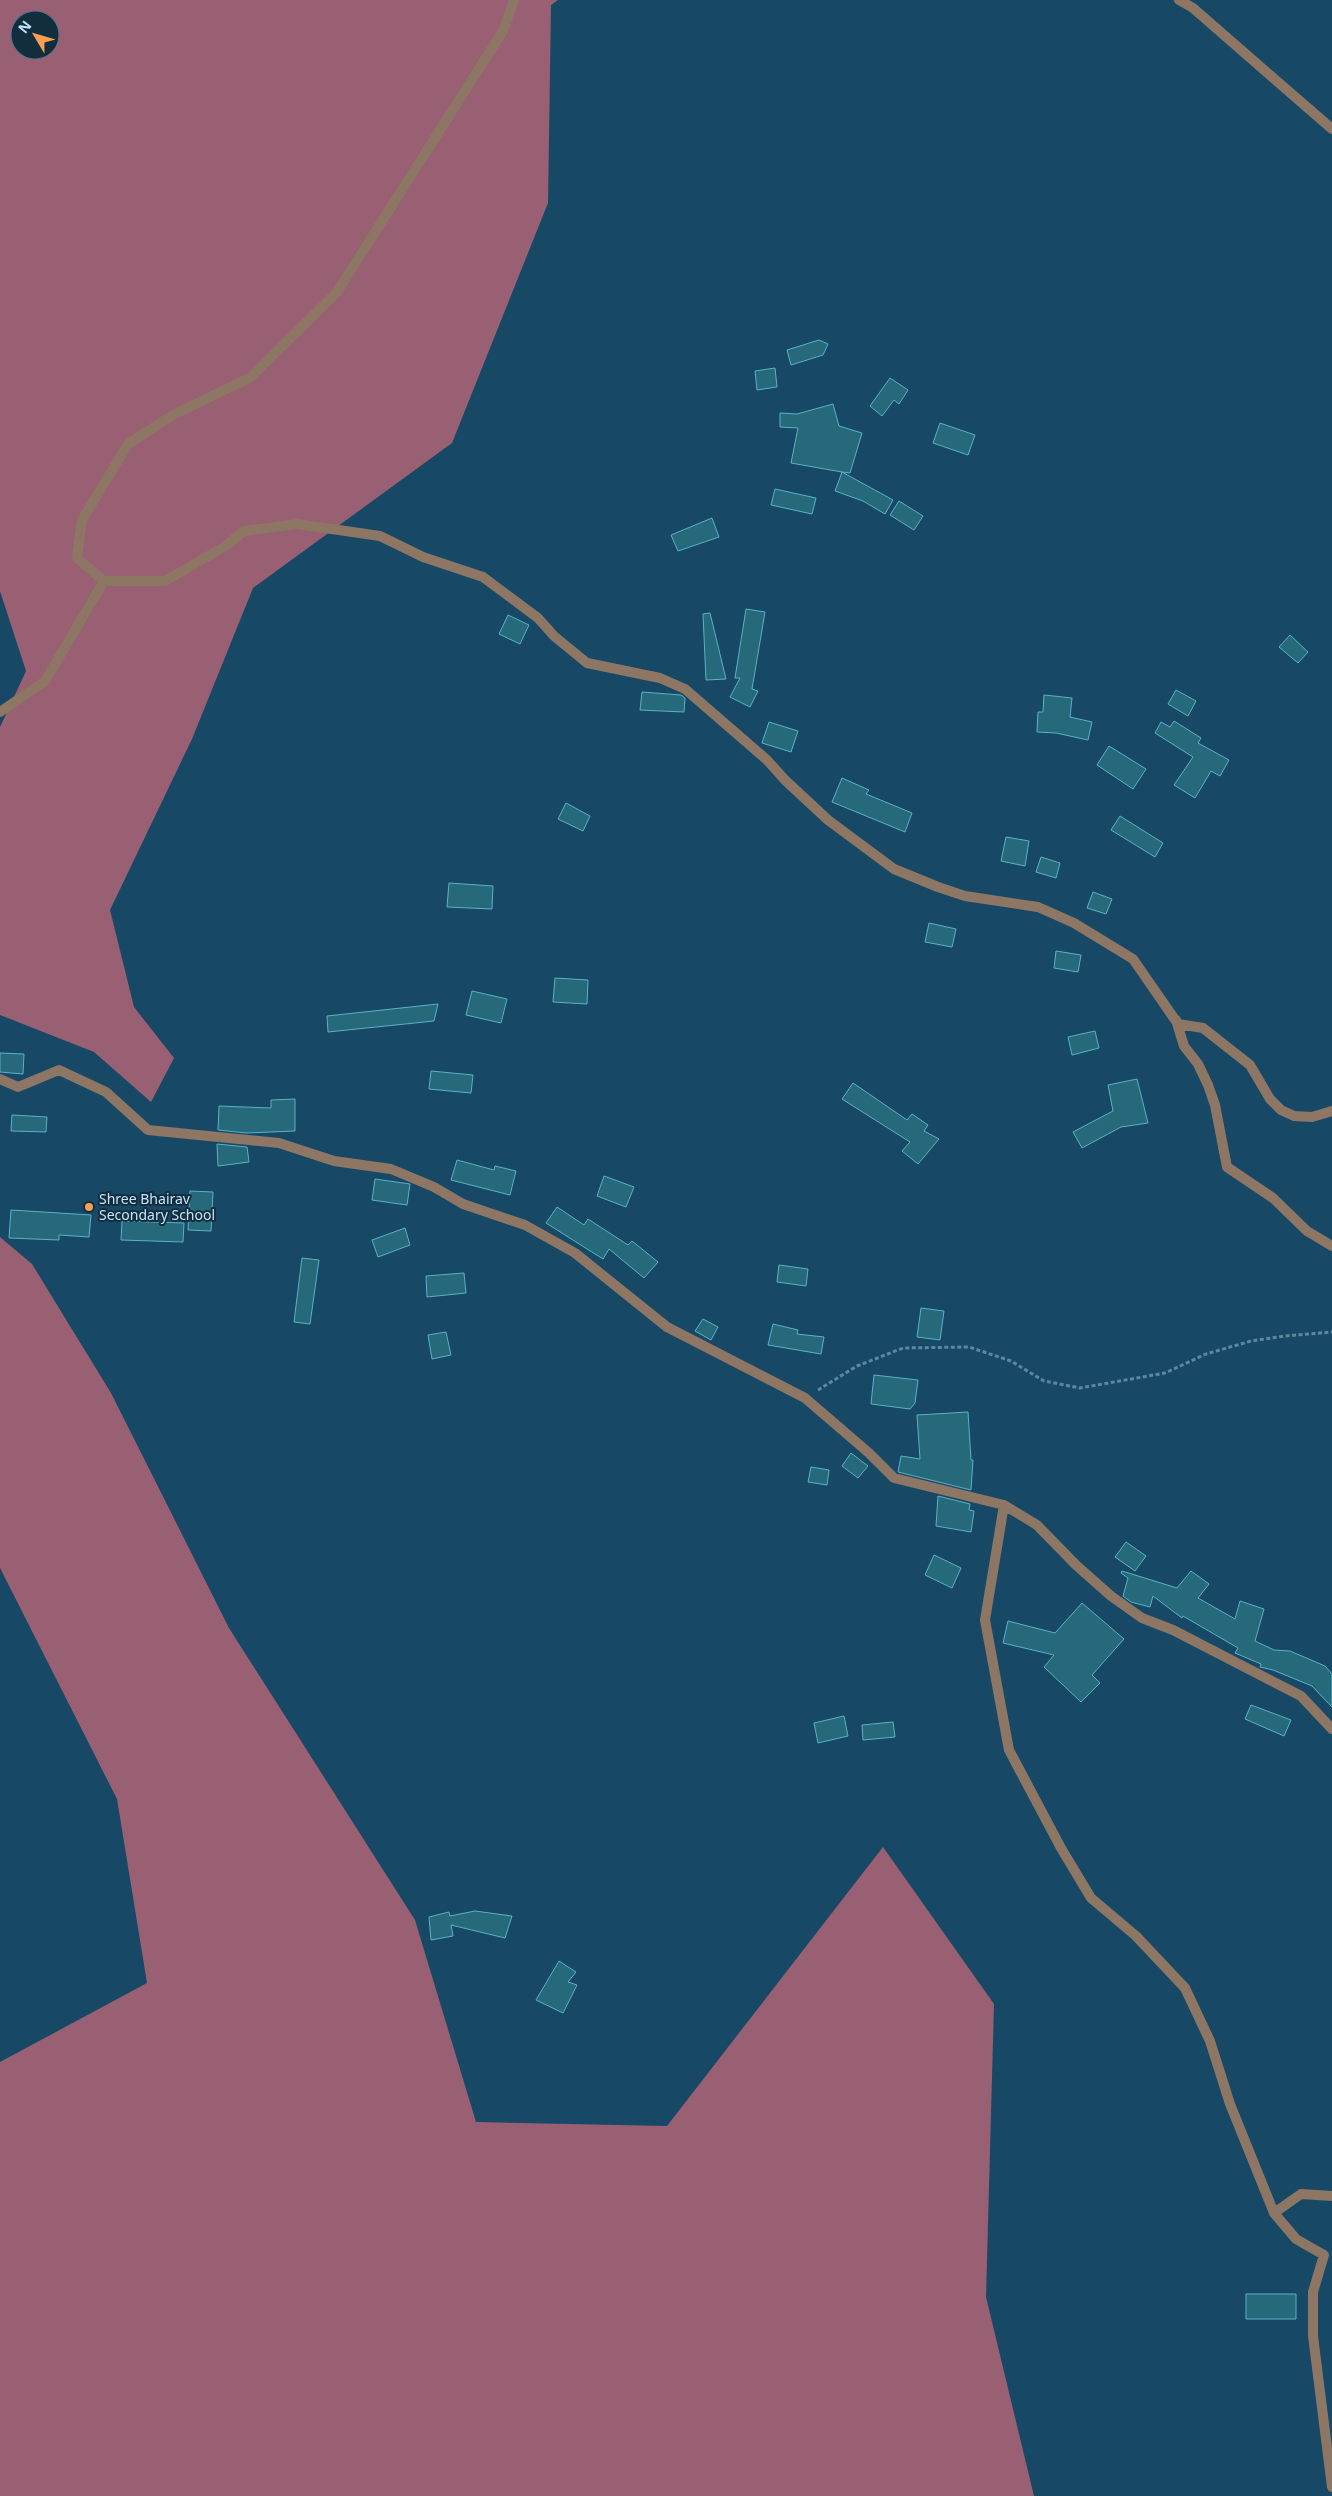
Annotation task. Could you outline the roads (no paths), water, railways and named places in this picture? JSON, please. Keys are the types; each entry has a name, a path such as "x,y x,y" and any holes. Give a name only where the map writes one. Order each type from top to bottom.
{"street":[{"path":"514,0 503,31 337,292 250,377 174,415 128,444 82,520 77,558 104,581 165,582 224,547 244,531 297,524 380,536 423,557 483,577 538,618 559,641 587,663 660,678 685,689 767,760 785,780 828,820 894,868 938,888 965,896 1038,907 1074,923 1133,959 1178,1024 1202,1028 1250,1065 1270,1099 1281,1110 1294,1116 1312,1117 1332,1111"},
{"path":"1179,0 1193,8 1332,129"},
{"path":"0,712 45,681 104,581"},
{"path":"1176,1020 1184,1046 1198,1064 1215,1106 1227,1167 1274,1198 1307,1231 1332,1246"},
{"path":"0,1079 18,1087 59,1070 106,1092 148,1130 279,1143 334,1161 391,1169 434,1187 463,1204 526,1225 575,1253 666,1327 762,1374 805,1398 869,1453 894,1478 1004,1505 1037,1526 1110,1596 1142,1618 1173,1630 1301,1696 1332,1729"},
{"path":"1004,1505 985,1620 1009,1750 1061,1848 1091,1898 1136,1936 1185,1988 1210,2041 1230,2104 1274,2213 1296,2239 1324,2255 1313,2292 1313,2336 1332,2487"},
{"path":"1274,2213 1301,2194 1332,2196"}],"place":[{"name":"Shree Bhairav Secondary School","path":"89,1207"}]}
